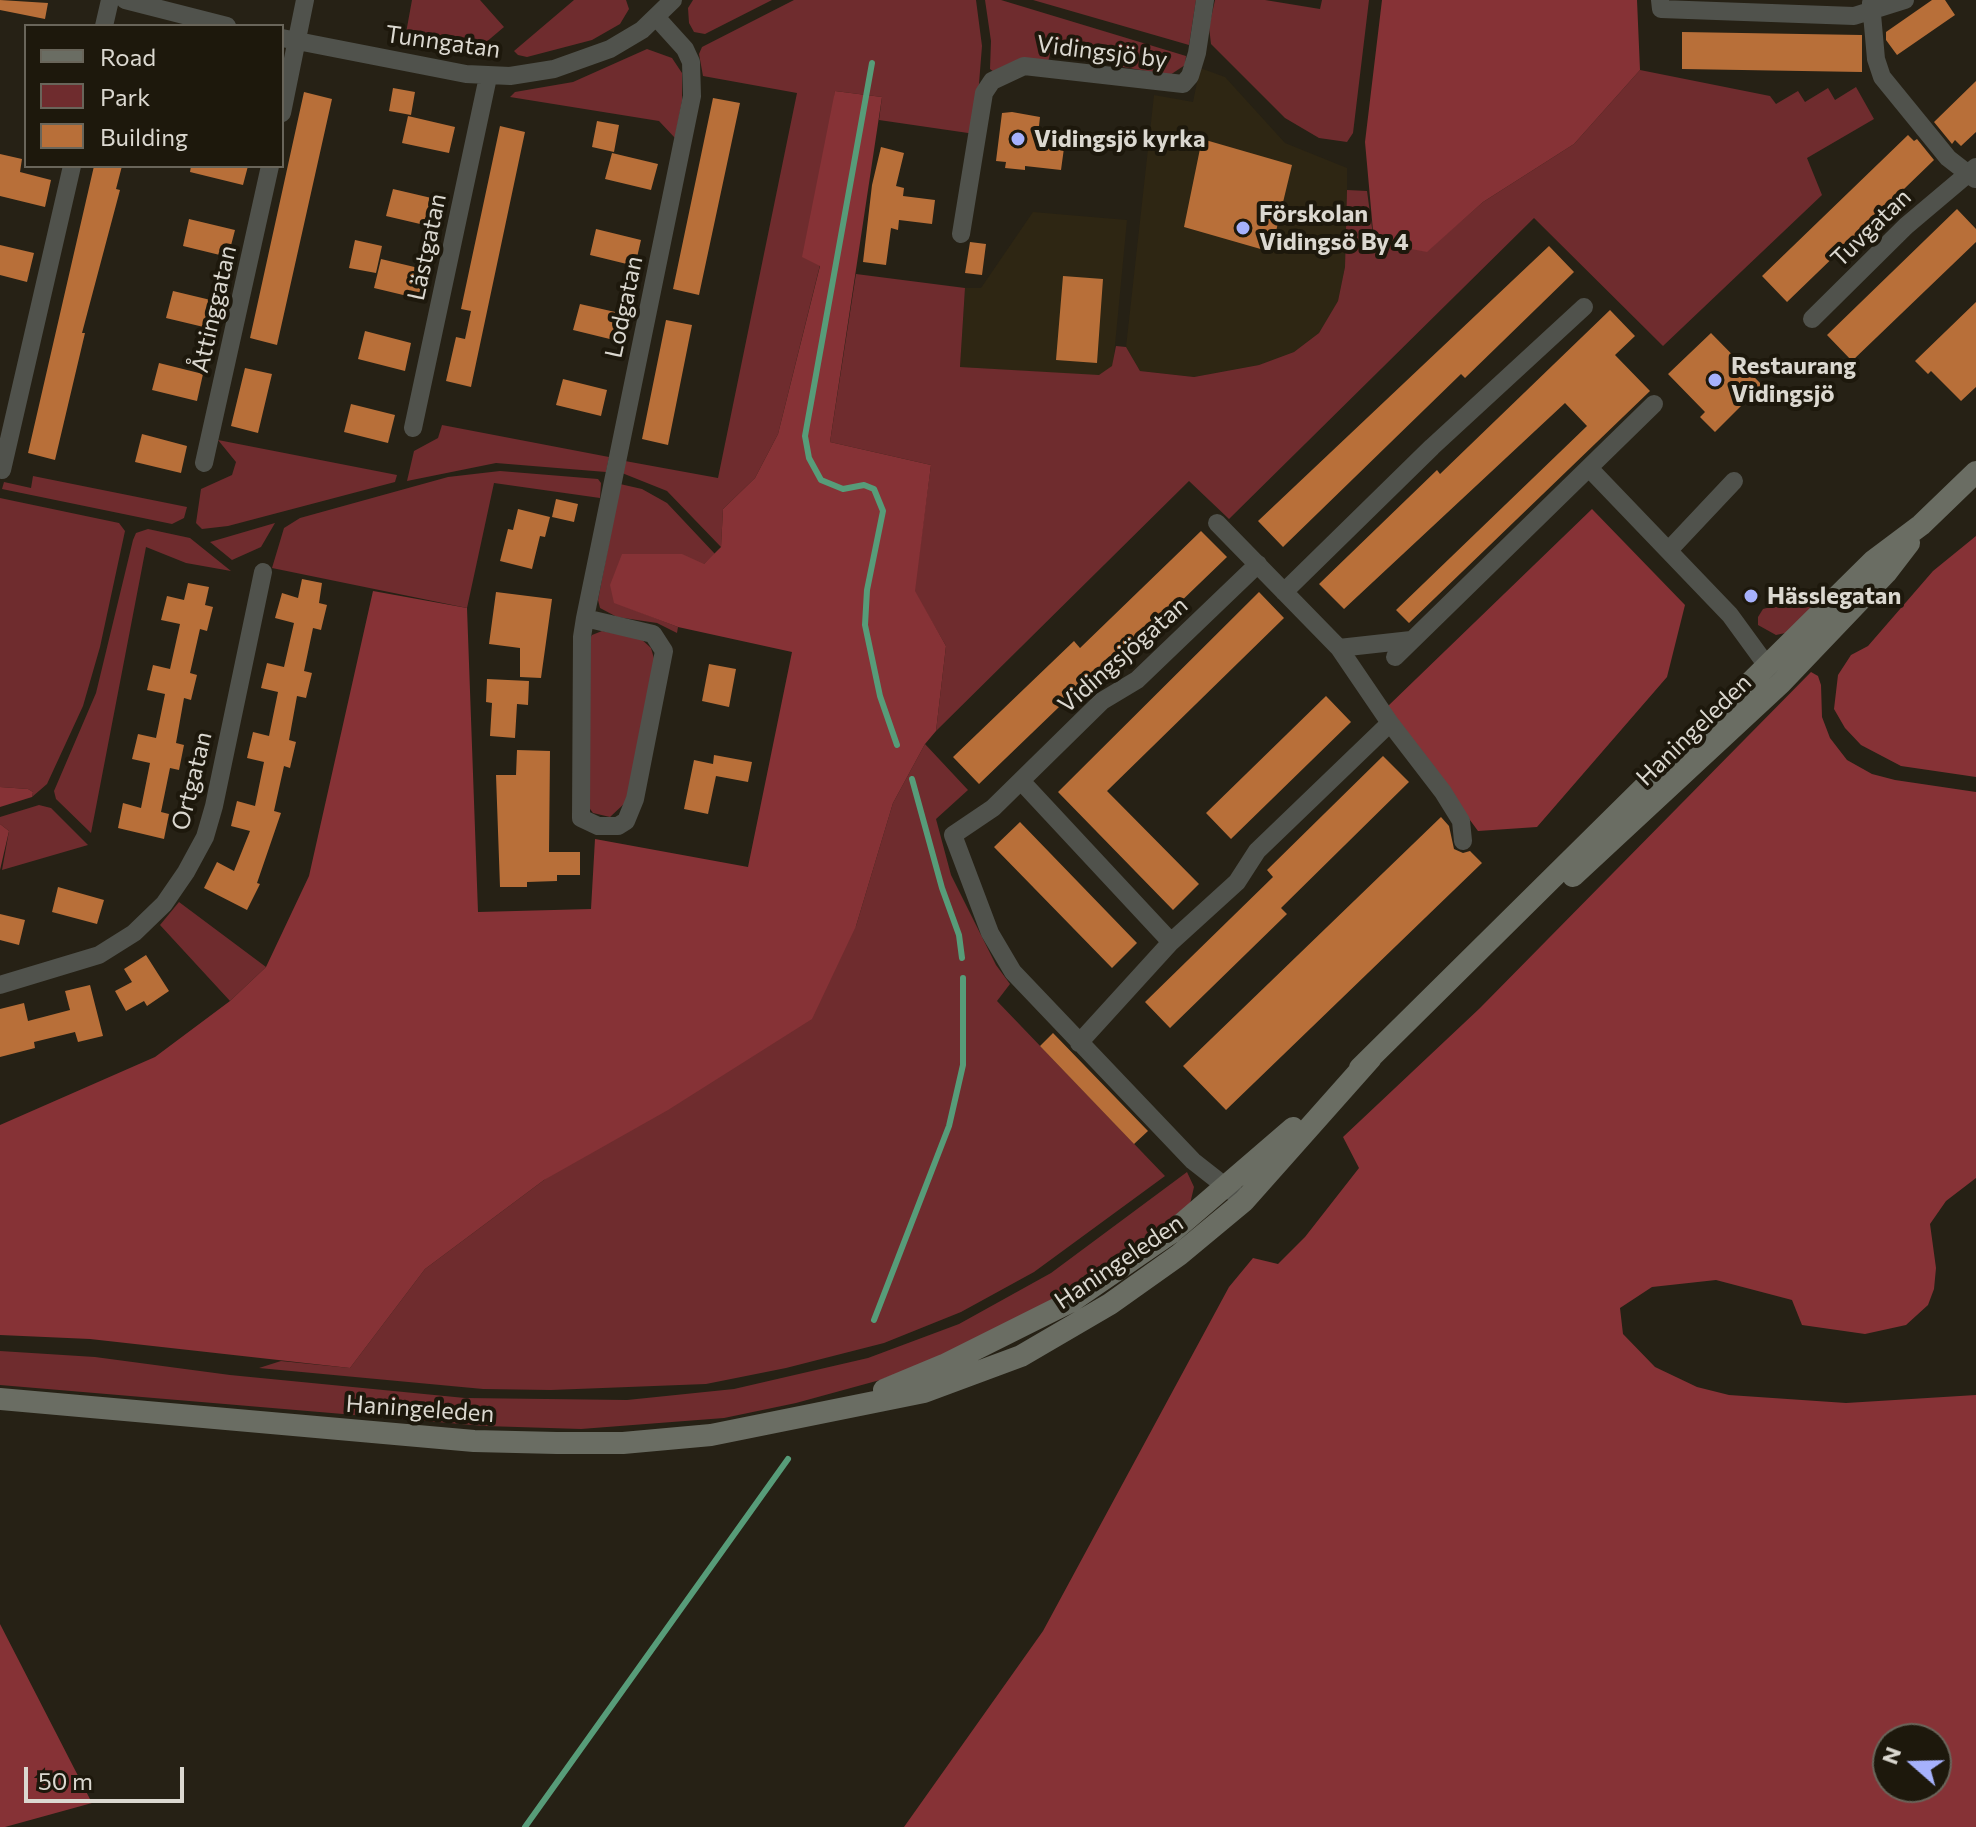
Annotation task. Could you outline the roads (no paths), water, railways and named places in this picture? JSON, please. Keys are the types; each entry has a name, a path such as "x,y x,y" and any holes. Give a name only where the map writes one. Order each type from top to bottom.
{"main road":[{"name":"Haningeleden","path":"834,1410 944,1365 1072,1301 1171,1233 1371,1058 1482,950 1599,855 1773,675 1886,573 1921,525 1976,472"},
{"name":"Haningeleden","path":"0,1399 415,1436 623,1443 711,1435 924,1392 1021,1356 1144,1282 1244,1201 1371,1058"}],"street":[{"path":"104,24 110,0"},
{"path":"125,0 219,24"},
{"path":"284,95 290,40 305,0"},
{"name":"Tunngatan","path":"290,40 488,77 528,74 579,62 610,49 656,17 673,0"},
{"name":"Vidingsjö by","path":"961,234 984,93 992,81 1024,66 1183,84 1190,76 1197,53 1205,0"},
{"path":"1660,0 1661,9 1854,16 1871,6 1905,0"},
{"name":"Tuvgatan","path":"1812,319 1972,173 1948,158 1882,77 1876,59 1871,6"},
{"name":"Lodgatan","path":"585,618 653,634 664,651 635,799 626,821 618,826 598,826 581,818 585,618 692,96 691,62 685,49 656,17"},
{"name":"Lästgatan","path":"413,428 488,77"},
{"path":"2,470 72,168"},
{"name":"Åttinggatan","path":"204,463 270,168"},
{"path":"1284,592 1432,447 1584,307"},
{"path":"1395,657 1654,404"},
{"path":"1589,468 1730,615 1773,675"},
{"path":"1669,550 1734,481"},
{"path":"1217,523 1339,648 1461,821 1463,841"},
{"name":"Vidingsjögatan","path":"1244,1201 1193,1161 1013,972 990,933 953,835 993,808 1102,701 1137,680 1258,564"},
{"name":"Ortgatan","path":"0,985 99,955 134,933 164,904 186,872 205,837 214,806 263,572"},
{"path":"1339,648 1411,640"},
{"path":"1079,1043 1171,942 1237,882 1251,857 1390,723"},
{"path":"1021,781 1171,942"}],"waterway":[{"path":"872,63 805,436 809,458 821,480 843,489 864,485 874,489 883,511 867,590 865,625 880,696 897,745"},
{"path":"912,779 942,888 959,935 962,958"},
{"path":"874,1320 949,1126 963,1065 963,978"},
{"path":"525,1827 788,1459"}],"place":[{"name":"Vidingsjö kyrka","path":"1018,139"},
{"name":"Förskolan Vidingsö By 4","path":"1243,228"},
{"name":"Restaurang Vidingsjö","path":"1715,380"},
{"name":"Hässlegatan","path":"1751,596"}]}
